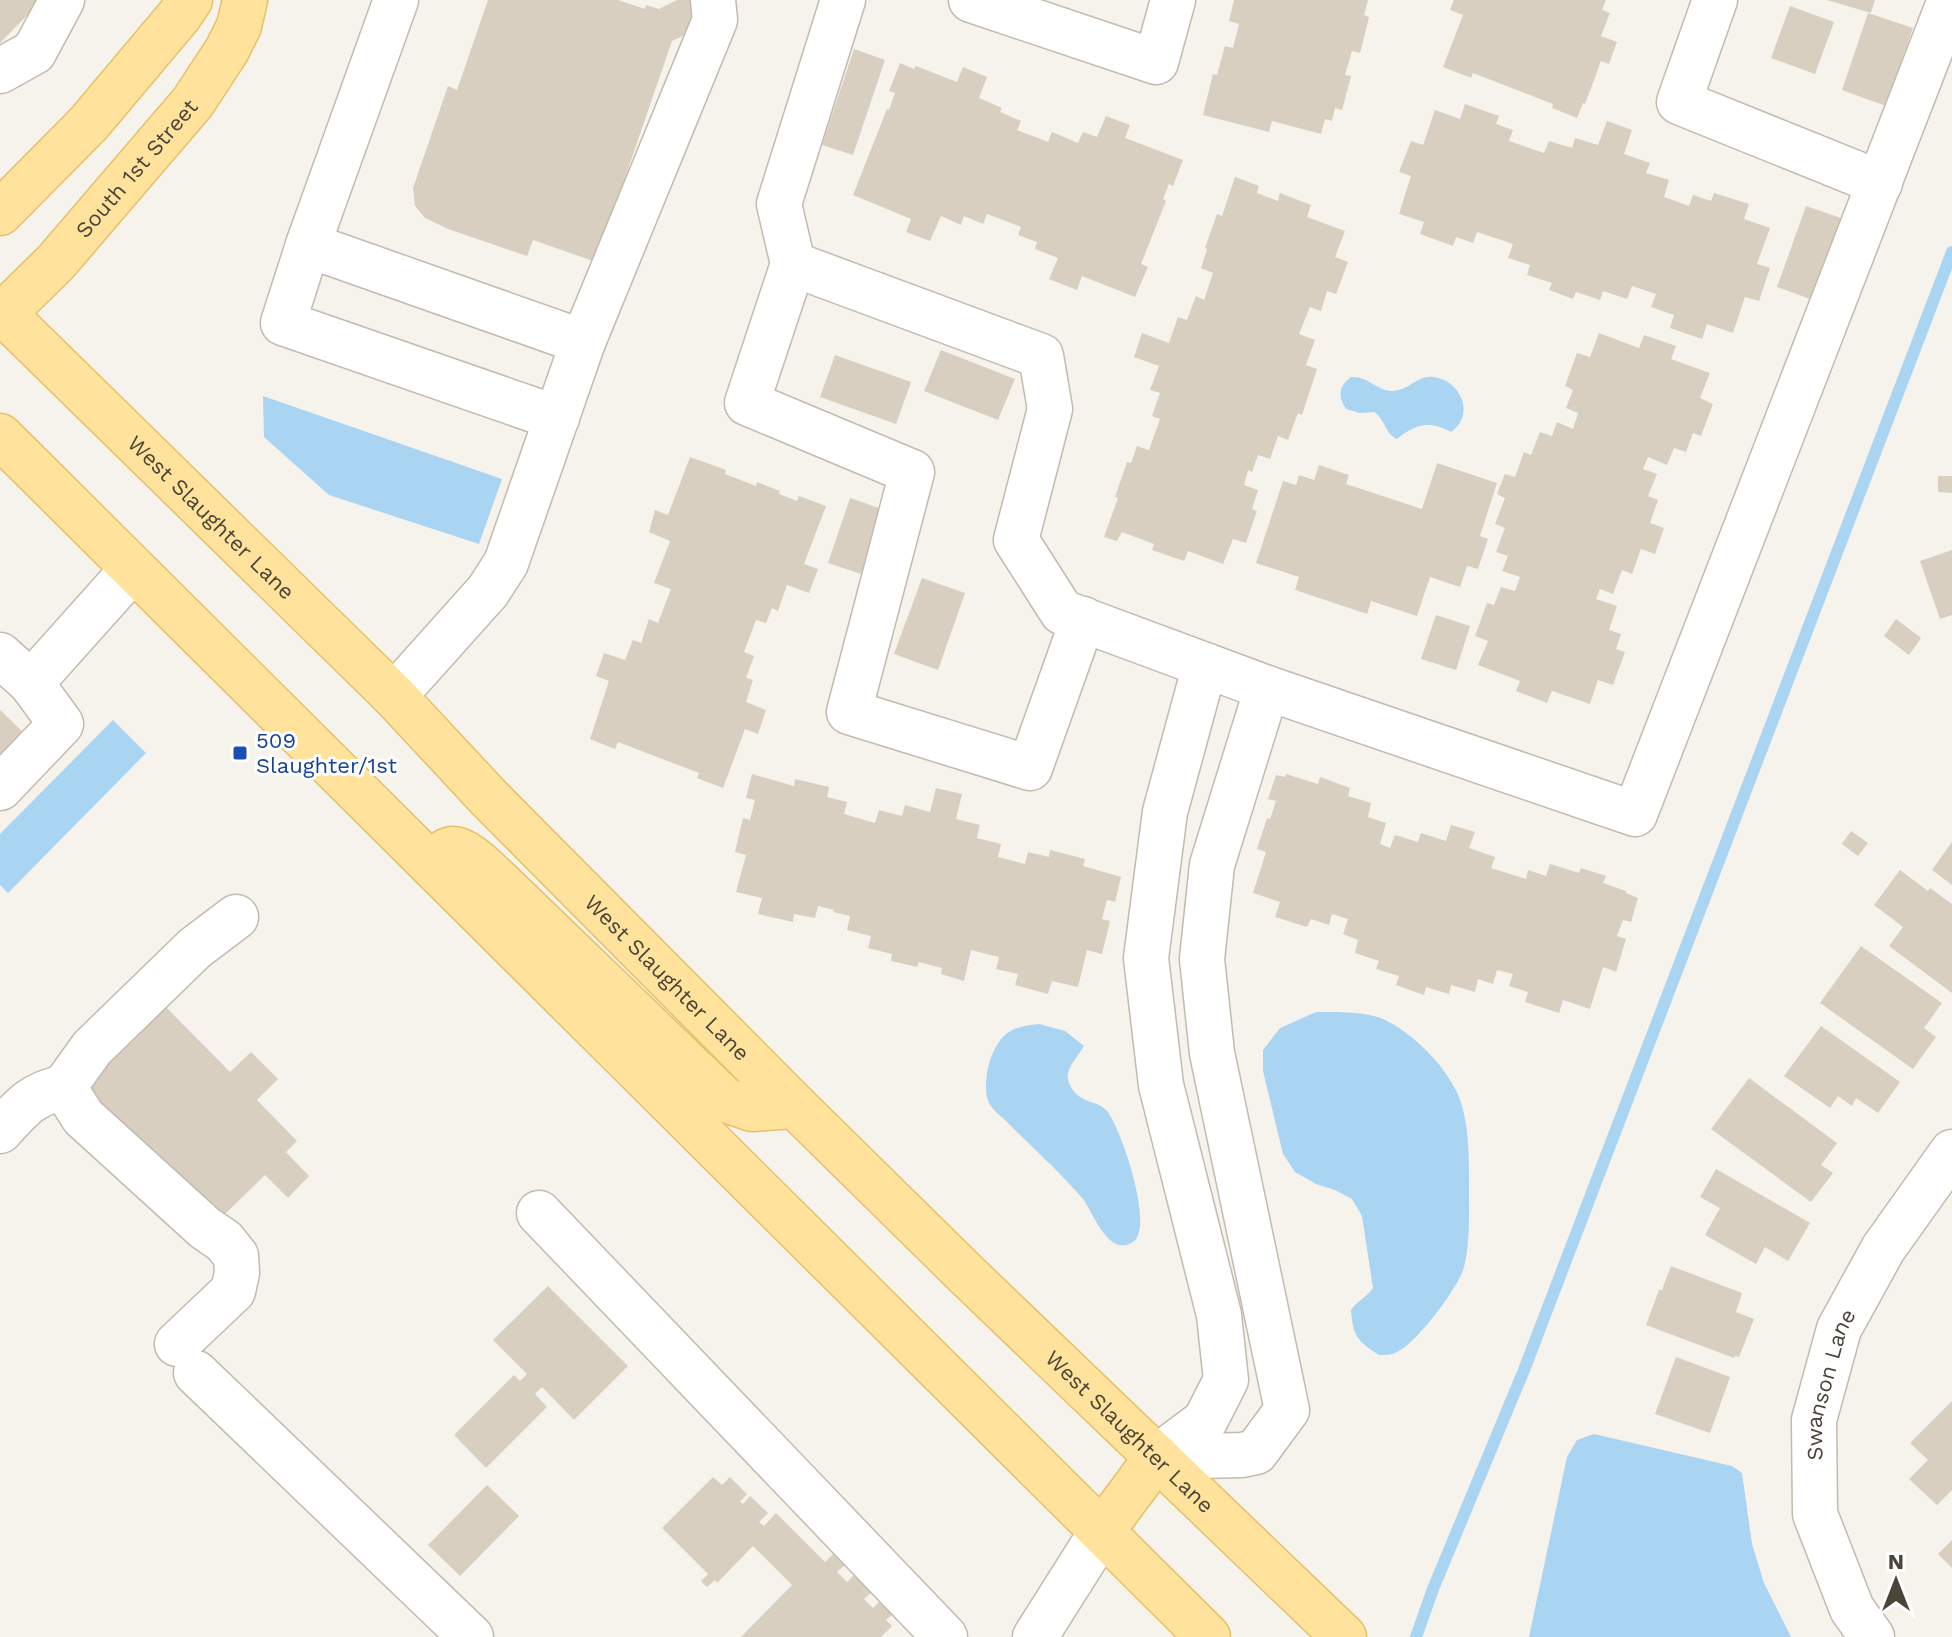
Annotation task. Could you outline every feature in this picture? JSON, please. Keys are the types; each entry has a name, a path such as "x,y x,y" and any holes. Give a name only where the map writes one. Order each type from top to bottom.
{"main road":[{"path":"0,213 89,123 190,0"},
{"name":"South 1st Street","path":"1,314 56,262 193,102 227,50 239,26 245,0"},
{"name":"West Slaughter Lane","path":"1,314 394,696 489,798 795,1106 1344,1637"},
{"path":"0,436 1208,1637"},
{"path":"430,863 450,849 467,854 725,1100 752,1109 795,1106"},
{"path":"1102,1531 1157,1457"}],"street":[{"path":"0,71 34,52 62,0"},
{"path":"396,0 283,323 557,418"},
{"path":"394,696 488,591 506,563 583,342 715,20 713,0"},
{"path":"843,0 779,204 793,264 747,403 912,472 849,712 1030,768 1083,619"},
{"path":"971,0 1156,62 1173,0"},
{"path":"1715,0 1679,102 1880,183"},
{"path":"793,264 1041,356 1050,409 1016,540 1062,612 1267,688 1635,814 1950,0"},
{"path":"308,245 583,342"},
{"path":"0,788 61,724 16,669 133,569"},
{"path":"1157,1457 1205,1421 1226,1380 1219,1315 1161,1085 1146,958 1165,812 1205,665"},
{"path":"1157,1457 1256,1452 1287,1410 1212,1053 1202,959 1212,865 1267,688"},
{"path":"0,1131 42,1093 64,1087 92,1048 195,948 236,917"},
{"path":"64,1087 83,1117 205,1228 224,1241 236,1256 237,1273 233,1291 186,1358 471,1637"},
{"name":"Swanson Lane","path":"1872,1637 1852,1609 1815,1514 1814,1420 1839,1329 1883,1249 1952,1152"},
{"path":"539,1213 945,1637"},
{"path":"1035,1637 1102,1531"}],"water":[{"path":"1351,377 1392,391 1428,377 1443,380 1458,391 1464,408 1463,417 1451,432 1423,425 1397,439 1374,412 1360,413 1346,409 1341,392"},
{"path":"263,396 502,479 479,544 329,495 264,437"},
{"path":"113,720 146,753 8,893 0,885 0,834"},
{"path":"1316,1012 1375,1016 1407,1033 1440,1065 1456,1090 1464,1114 1469,1212 1464,1267 1454,1288 1425,1327 1405,1347 1390,1354 1379,1355 1366,1346 1353,1326 1351,1310 1373,1288 1362,1216 1352,1199 1295,1172 1283,1154 1263,1071 1263,1050 1280,1028"},
{"path":"1039,1024 1065,1031 1084,1046 1070,1068 1069,1083 1077,1095 1107,1111 1120,1137 1138,1199 1139,1233 1133,1242 1116,1244 1109,1239 1075,1189 989,1103 986,1079 990,1060 1000,1040 1010,1031"},
{"path":"1594,1434 1732,1466 1742,1473 1752,1544 1764,1583 1791,1637 1529,1637 1567,1457 1577,1440"}],"building":[{"path":"0,0 42,0 0,43"},
{"path":"488,0 618,0 645,9 646,5 659,9 677,0 693,0 704,26 672,41 596,262 533,240 527,256 448,229 425,218 415,206 413,188 448,86 457,90"},
{"path":"1234,0 1368,0 1364,15 1369,17 1360,53 1352,51 1345,75 1351,76 1342,110 1335,108 1332,121 1325,119 1321,134 1272,121 1269,132 1203,115 1213,74 1217,75 1225,46 1233,48 1239,24 1229,21"},
{"path":"1454,0 1606,0 1602,10 1610,13 1601,36 1617,42 1609,64 1601,61 1577,118 1552,108 1553,104 1473,73 1471,78 1443,67 1463,15 1450,10"},
{"path":"1827,0 1875,0 1871,13"},
{"path":"1790,6 1834,22 1815,74 1771,58"},
{"path":"1868,13 1913,28 1886,106 1842,90"},
{"path":"854,49 885,60 853,155 822,145"},
{"path":"900,63 957,82 963,67 987,77 979,98 1021,121 1017,130 1048,142 1052,132 1078,143 1083,132 1097,137 1106,116 1130,125 1125,138 1183,160 1173,186 1169,184 1163,199 1166,201 1141,264 1148,267 1135,297 1082,276 1077,290 1049,279 1058,258 1035,249 1037,242 1018,235 1021,227 987,214 983,224 964,216 961,225 941,216 930,241 906,232 911,219 853,195 889,110 895,93 889,91"},
{"path":"1465,104 1499,116 1496,124 1513,130 1509,141 1544,153 1549,141 1572,148 1575,138 1598,145 1607,121 1632,130 1624,154 1650,163 1646,173 1669,180 1664,197 1689,206 1693,195 1711,201 1714,193 1749,204 1744,219 1770,228 1757,264 1770,268 1759,301 1745,297 1733,333 1707,324 1702,339 1670,328 1674,315 1651,307 1656,294 1632,286 1627,299 1603,291 1600,300 1576,292 1573,299 1549,290 1552,283 1527,275 1530,265 1508,258 1513,244 1477,232 1473,243 1456,237 1453,246 1420,234 1424,222 1399,214 1411,176 1399,172 1411,141 1423,145 1435,110 1460,119"},
{"path":"1235,177 1259,186 1257,193 1278,201 1280,193 1311,205 1307,217 1345,231 1335,257 1348,262 1336,294 1327,291 1321,311 1310,307 1299,334 1315,340 1306,365 1317,369 1302,415 1298,413 1288,440 1278,436 1270,459 1258,455 1252,472 1248,470 1244,485 1258,490 1252,509 1257,511 1246,543 1233,539 1223,564 1188,551 1184,561 1152,550 1154,544 1122,532 1117,541 1104,537 1127,462 1131,463 1137,446 1149,450 1160,419 1152,416 1160,393 1150,390 1159,366 1134,357 1142,333 1169,343 1178,317 1187,320 1196,296 1204,300 1213,273 1201,268 1205,248 1217,214 1222,216"},
{"path":"1806,206 1850,221 1821,303 1777,287"},
{"path":"1599,333 1639,348 1644,335 1676,346 1671,359 1710,373 1700,398 1713,404 1701,436 1693,433 1686,452 1674,448 1667,465 1648,457 1643,469 1657,474 1648,496 1658,500 1650,523 1664,528 1655,554 1641,549 1632,574 1622,570 1613,594 1600,589 1596,599 1617,606 1609,630 1621,634 1616,649 1625,652 1613,685 1598,680 1590,704 1552,691 1547,703 1516,691 1520,681 1478,665 1488,641 1475,636 1487,603 1494,605 1501,587 1515,591 1520,577 1502,571 1508,556 1496,552 1505,528 1495,524 1505,498 1497,494 1505,474 1515,477 1524,452 1531,455 1540,432 1552,436 1557,422 1573,429 1578,413 1566,408 1573,390 1565,386 1577,353 1590,357"},
{"path":"941,350 1015,379 998,420 924,391"},
{"path":"835,355 911,382 896,424 820,397"},
{"path":"690,457 726,470 725,474 756,486 757,482 780,491 779,494 797,501 799,496 826,506 804,564 818,569 809,593 787,585 778,611 772,608 766,623 756,620 744,652 754,656 746,678 753,680 746,702 766,710 758,734 745,729 723,788 697,778 699,773 618,742 615,749 590,739 609,681 596,676 604,653 625,660 633,640 641,643 649,619 658,623 671,589 654,583 670,541 649,532 655,510 668,515"},
{"path":"1437,463 1497,483 1480,536 1488,539 1478,569 1467,566 1460,587 1430,577 1417,616 1371,601 1367,614 1295,590 1299,577 1256,563 1283,481 1296,485 1299,475 1314,480 1319,465 1349,475 1346,484 1422,509"},
{"path":"1938,476 1952,476 1952,493 1938,492"},
{"path":"850,498 882,509 861,574 828,563"},
{"path":"1952,550 1952,615 1940,619 1920,561"},
{"path":"922,578 965,593 938,670 894,654"},
{"path":"1436,615 1470,626 1456,670 1421,659"},
{"path":"1896,619 1921,638 1909,655 1884,636"},
{"path":"0,710 29,738 0,768"},
{"path":"752,774 794,786 795,779 829,787 827,797 847,802 844,814 875,823 879,810 902,816 905,805 930,812 936,788 962,794 956,819 980,825 977,838 1001,844 998,857 1025,864 1028,852 1049,857 1050,850 1085,859 1083,866 1121,877 1115,902 1107,900 1102,919 1110,921 1102,954 1087,950 1078,987 1052,981 1048,994 1015,985 1018,974 996,969 999,957 971,950 964,981 941,974 942,968 919,962 917,967 891,961 892,954 868,948 871,936 847,930 850,916 834,910 818,906 815,918 794,914 793,922 758,914 762,898 736,892 746,855 735,852 743,818 750,820 755,800 746,798"},
{"path":"1286,774 1318,784 1320,777 1350,788 1348,796 1371,803 1368,817 1386,823 1380,844 1390,848 1395,835 1418,842 1421,833 1446,841 1451,825 1475,832 1469,848 1495,857 1491,868 1526,879 1528,870 1546,876 1550,864 1579,873 1581,868 1606,876 1603,883 1638,898 1631,922 1623,920 1617,936 1626,939 1616,972 1603,967 1590,1009 1563,1000 1559,1013 1525,1002 1528,992 1509,986 1513,974 1497,970 1493,984 1478,979 1475,992 1451,985 1449,994 1426,987 1424,995 1396,985 1399,976 1376,969 1379,961 1355,953 1358,940 1343,934 1348,919 1332,914 1329,925 1311,919 1307,927 1275,917 1280,902 1253,893 1266,852 1257,849 1276,801 1268,799 1276,775 1285,777"},
{"path":"1851,831 1868,843 1858,856 1842,844"},
{"path":"1952,842 1952,885 1932,870"},
{"path":"1900,870 1952,904 1952,993 1889,946 1903,927 1874,905"},
{"path":"1861,946 1942,1003 1924,1028 1936,1037 1913,1069 1820,1003"},
{"path":"158,999 230,1072 251,1052 278,1079 257,1100 297,1141 286,1152 309,1176 288,1198 265,1175 218,1221 76,1078"},
{"path":"1821,1026 1900,1082 1878,1113 1856,1098 1852,1106 1838,1096 1830,1108 1784,1076"},
{"path":"1749,1078 1837,1143 1821,1165 1833,1173 1811,1202 1711,1129"},
{"path":"1716,1169 1810,1223 1788,1261 1765,1247 1756,1264 1705,1235 1720,1208 1700,1197"},
{"path":"1671,1266 1742,1293 1736,1312 1754,1319 1739,1357 1734,1358 1646,1325"},
{"path":"548,1286 628,1366 574,1420 542,1387 535,1394 547,1407 486,1468 454,1435 514,1375 520,1381 527,1374 493,1340"},
{"path":"1676,1357 1730,1377 1710,1433 1655,1414"},
{"path":"1952,1401 1952,1490 1937,1505 1909,1479 1928,1460 1910,1443"},
{"path":"713,1477 722,1485 730,1477 747,1494 740,1502 743,1504 750,1496 768,1513 759,1522 764,1526 776,1513 825,1562 834,1553 845,1565 837,1572 847,1582 855,1574 873,1591 864,1599 873,1608 881,1600 894,1613 886,1620 892,1626 881,1637 741,1637 792,1585 753,1546 717,1583 715,1580 707,1587 701,1581 708,1574 662,1528"},
{"path":"487,1485 519,1516 460,1576 428,1545"},
{"path":"1952,1540 1952,1568 1938,1554"}],"waterway":[{"path":"1416,1637 1524,1370 1952,252"}],"place":[{"name":"509 Slaughter/1st","path":"240,753"}]}
